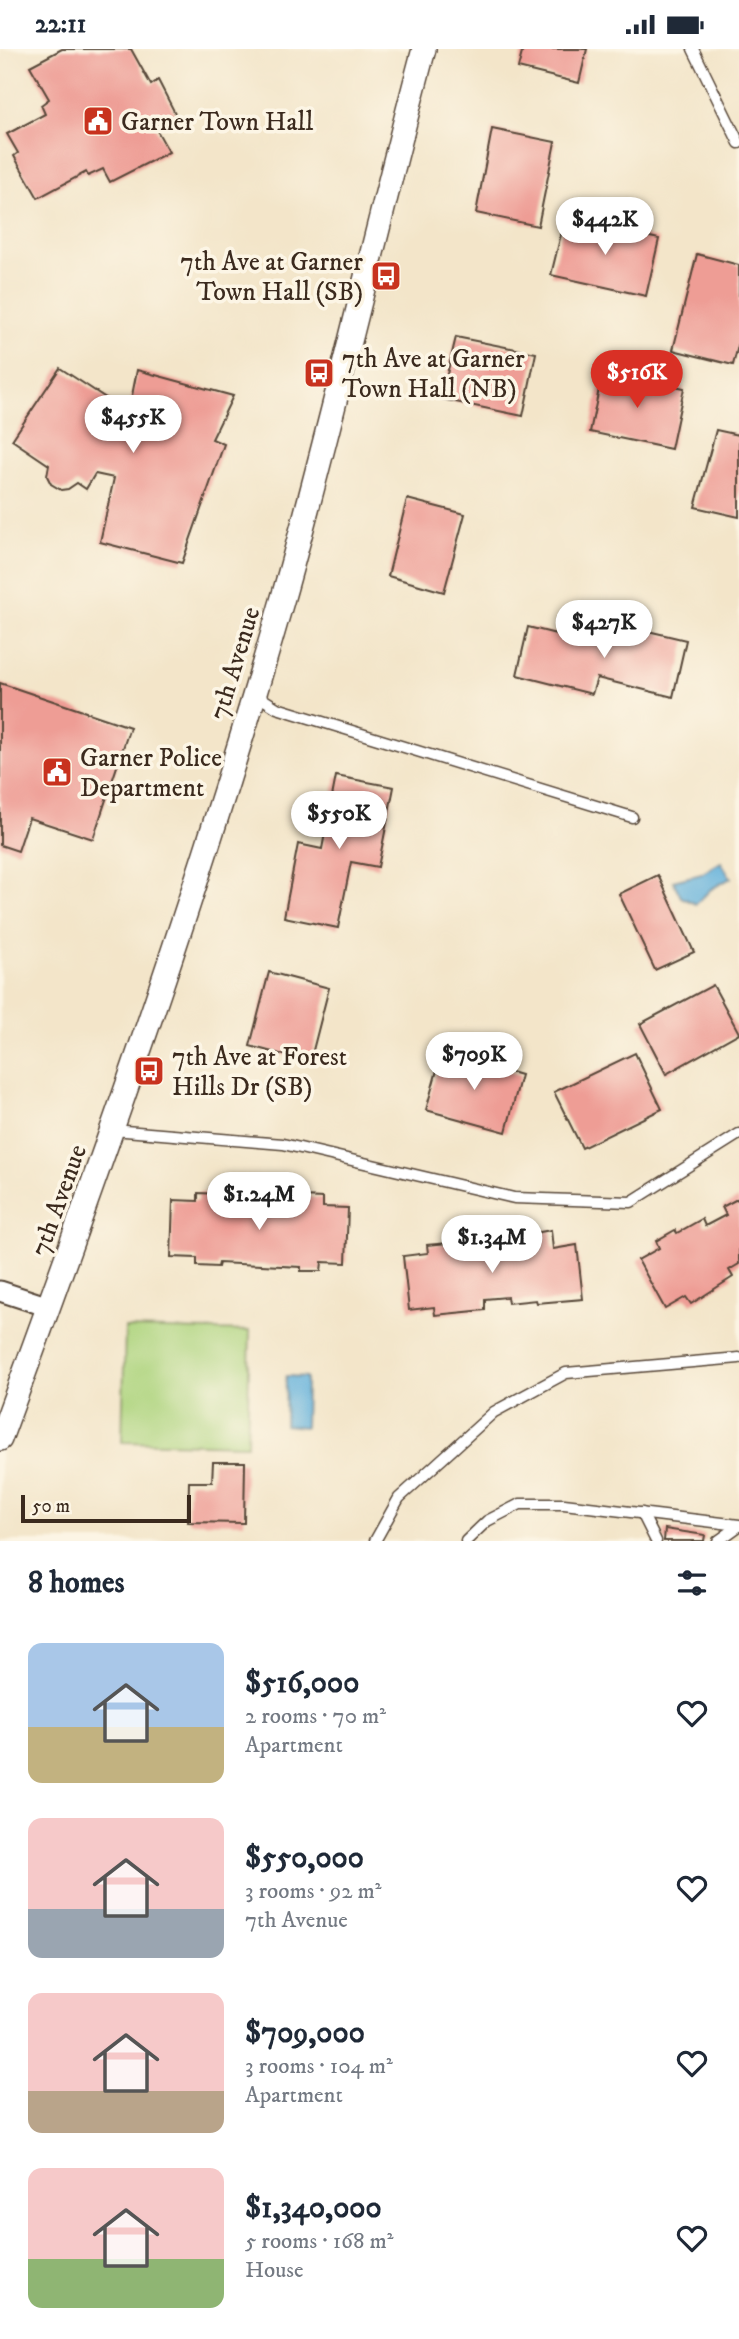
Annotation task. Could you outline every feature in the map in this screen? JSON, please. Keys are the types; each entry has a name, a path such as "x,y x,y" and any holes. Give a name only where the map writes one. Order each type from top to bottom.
{"street":[{"name":"7th Avenue","path":"0,1439 113,1130 255,693 305,519 424,49"},
{"path":"0,1290 49,1307"}],"lane":[{"path":"693,49 739,143"},
{"path":"255,693 277,708 632,817"},
{"path":"113,1130 283,1144 514,1198 631,1202 739,1134"},
{"path":"375,1541 399,1498 494,1412 566,1373 739,1358"},
{"path":"466,1541 487,1521 520,1504 564,1504 739,1525"},
{"path":"642,1513 656,1541"},
{"path":"718,1541 739,1525"}],"green space":[{"path":"125,1328 250,1331 247,1445 122,1442"}],"water":[{"path":"721,862 731,878 711,889 696,904 681,897 673,881 701,874"},
{"path":"286,1376 306,1377 305,1427 285,1425"}],"building":[{"name":"Garner Town Hall","path":"62,49 131,49 151,85 158,80 176,115 155,127 169,152 110,182 103,169 88,176 86,172 38,198 14,156 18,153 7,134 45,114 41,105 49,99 30,66"},
{"path":"523,49 587,49 579,83 518,68"},
{"path":"492,129 555,142 538,226 476,213"},
{"path":"565,218 659,239 646,296 551,275"},
{"path":"697,254 739,265 739,342 733,365 673,350"},
{"path":"456,337 536,353 523,416 441,399"},
{"path":"60,368 112,402 130,406 137,370 233,396 212,439 224,444 182,563 100,542 114,478 95,474 86,489 77,483 61,490 51,484 47,476 49,465 12,440"},
{"path":"603,370 684,388 671,449 590,432"},
{"path":"716,430 739,435 739,517 695,507"},
{"path":"407,499 465,514 444,592 388,576"},
{"path":"610,622 686,640 673,697 597,678 592,694 517,675 528,627 604,646"},
{"name":"Garner Police Department","path":"0,683 130,727 93,839 29,818 18,851 0,845"},
{"path":"336,776 394,787 378,867 351,862 338,928 284,917 298,844 322,849"},
{"path":"658,875 694,952 655,970 619,894"},
{"path":"269,972 329,988 310,1062 250,1046"},
{"path":"713,985 739,1033 666,1074 640,1024"},
{"path":"442,1052 521,1075 506,1132 426,1110"},
{"path":"635,1053 662,1109 582,1148 554,1092"},
{"path":"198,1193 220,1194 220,1198 302,1201 302,1197 323,1198 323,1207 348,1208 346,1263 322,1262 321,1271 301,1271 301,1267 219,1263 218,1267 197,1266 197,1258 171,1257 173,1200 198,1201"},
{"path":"739,1198 739,1264 729,1270 733,1277 691,1304 686,1297 665,1309 638,1260 659,1248 656,1241 675,1230 677,1233 702,1219 705,1226 726,1215 722,1207"},
{"path":"551,1230 553,1249 577,1245 583,1299 508,1303 507,1297 485,1299 485,1310 435,1315 434,1307 409,1310 403,1256 428,1253 427,1245 448,1243 448,1246 476,1244 477,1251 502,1248 501,1240 530,1238 529,1234"},
{"path":"213,1462 245,1462 244,1523 188,1522 189,1482 212,1482"},
{"path":"665,1529 705,1535 704,1541 664,1541"}],"place":[{"name":"Garner Town Hall","path":"98,121"},
{"name":"7th Ave at Garner Town Hall (SB)","path":"386,276"},
{"name":"7th Ave at Garner Town Hall (NB)","path":"319,373"},
{"name":"Garner Police Department","path":"57,772"},
{"name":"7th Ave at Forest Hills Dr (SB)","path":"149,1071"}]}
